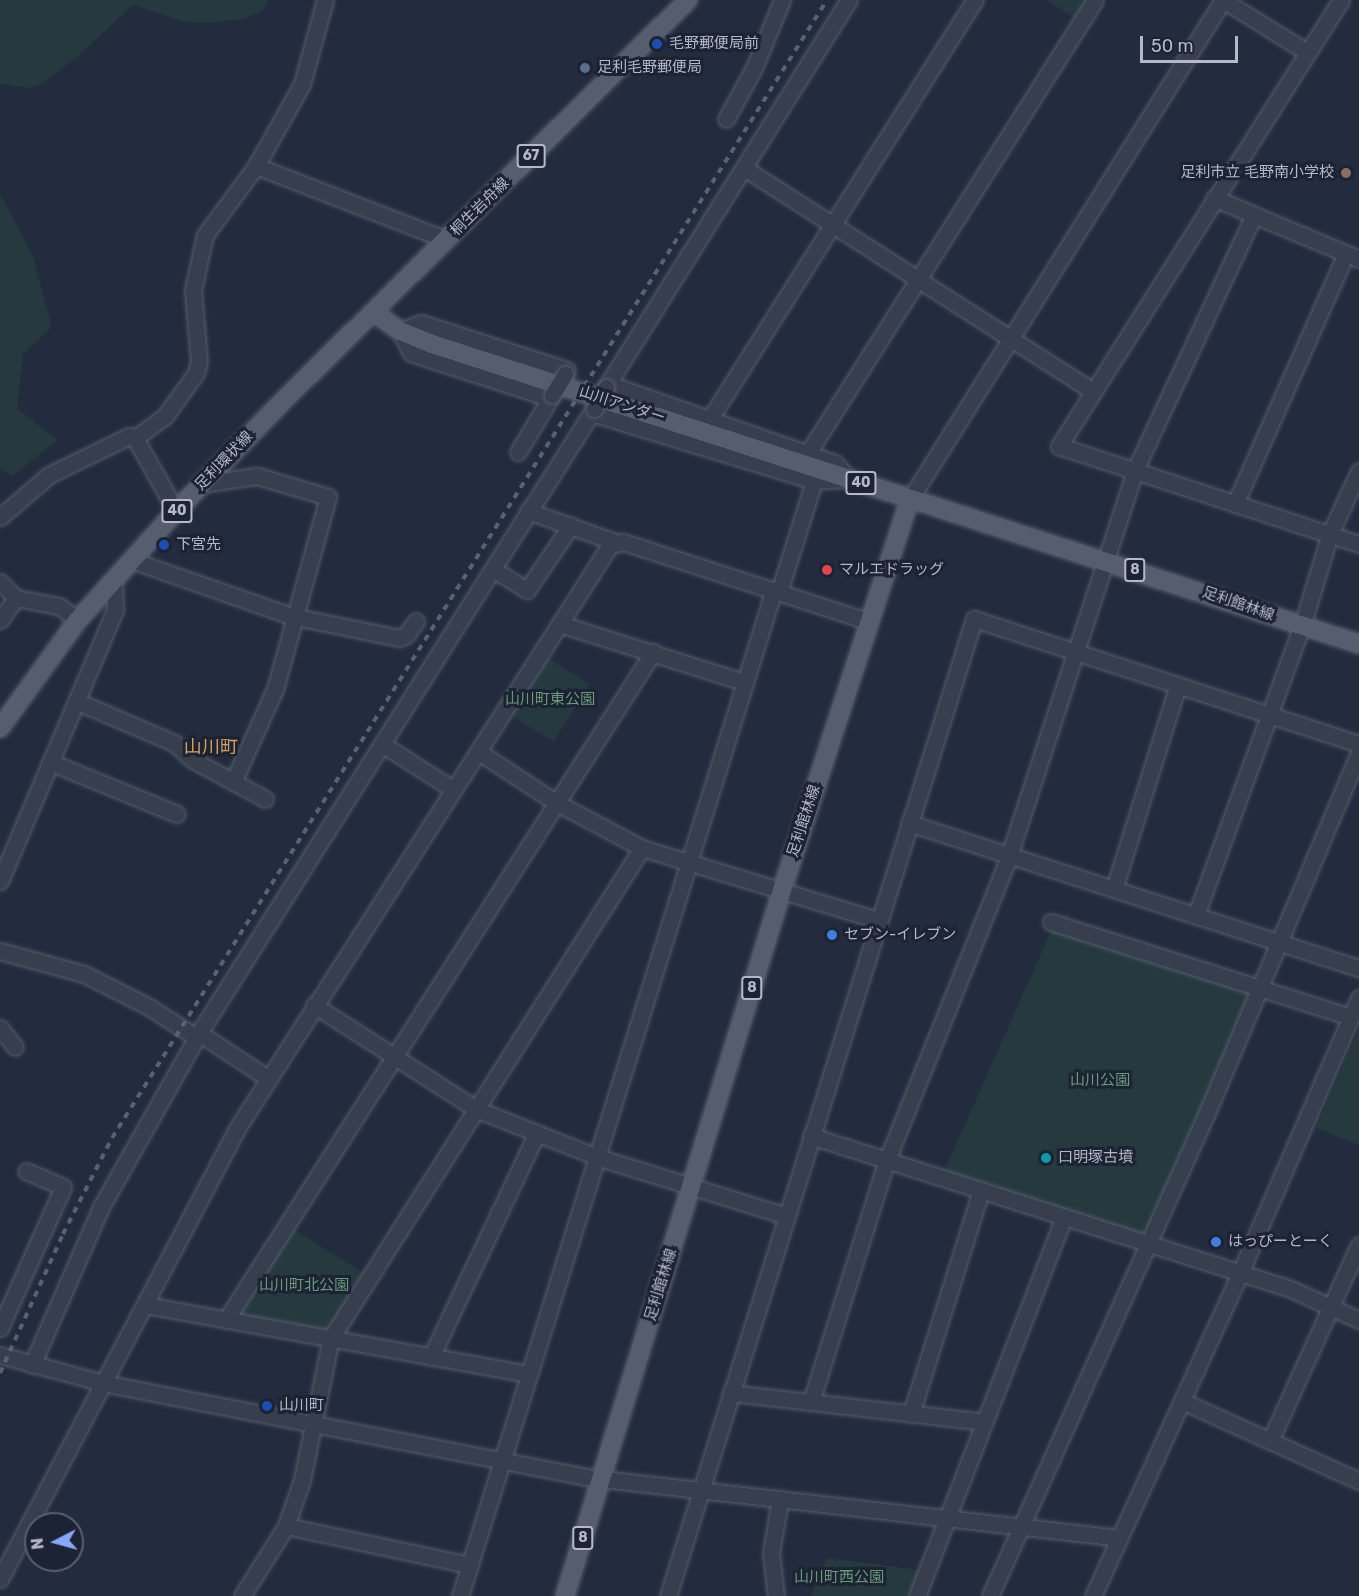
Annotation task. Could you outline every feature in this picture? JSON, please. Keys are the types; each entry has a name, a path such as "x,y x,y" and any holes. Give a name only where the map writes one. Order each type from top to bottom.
{"main road":[{"name":"桐生岩舟線","path":"375,313 688,0"},
{"name":"40","path":"375,313 400,331"},
{"name":"足利環状線","path":"0,728 78,620 131,560 202,484 375,313"},
{"name":"山川アンダー","path":"400,331 432,344 811,467"},
{"name":"40","path":"811,467 910,499"},
{"name":"足利館林線","path":"565,1596 782,890 868,621 910,499 1103,559 1359,644"}],"street":[{"path":"135,438 165,416 196,373 199,362 193,290 205,235 256,165 302,84 325,0"},
{"path":"726,119 754,68 782,0"},
{"path":"32,1365 101,1207 197,1035 593,411 849,0"},
{"path":"711,417 975,0"},
{"path":"460,1596 744,682 776,591 811,467 917,277 1095,0"},
{"path":"910,499 1223,0 1308,52"},
{"path":"1341,0 1059,447 1359,544"},
{"path":"256,165 447,240"},
{"path":"744,168 1011,336 1093,391"},
{"path":"1214,198 1352,256 1235,504"},
{"path":"811,1402 887,1160 1009,856 1103,559 1135,470 1254,215"},
{"path":"518,452 565,374 567,370 421,323 400,331 411,353 551,397"},
{"path":"608,386 711,417 811,467"},
{"path":"593,411 811,467"},
{"path":"0,517 49,475 129,436 135,438 176,511"},
{"path":"1196,915 1302,626 1330,534 1359,471"},
{"path":"202,484 257,476 328,497 309,554 297,616 275,689 233,782"},
{"path":"528,511 615,542 868,621"},
{"path":"493,569 527,590 571,525"},
{"path":"0,1579 238,1127 314,1005 615,542"},
{"path":"131,560 297,616 399,638 406,635 416,621"},
{"path":"0,881 115,610 114,579"},
{"path":"0,582 16,598 59,606 78,620"},
{"path":"0,620 16,598"},
{"path":"668,1596 974,619 1359,744"},
{"path":"561,624 744,682"},
{"path":"226,1320 392,1056 653,652"},
{"path":"1114,889 1178,685"},
{"path":"76,701 174,743 194,760 265,799"},
{"path":"382,744 454,790"},
{"path":"479,752 555,802 642,848 878,920"},
{"path":"990,1596 1148,1244 1260,988 1359,753"},
{"path":"50,762 177,814"},
{"path":"909,824 1359,968"},
{"path":"242,1596 286,1526 302,1480 312,1422 332,1338 642,848"},
{"path":"1051,922 1350,1017"},
{"path":"0,951 84,974 150,1007 269,1079"},
{"path":"1093,1596 1240,1273 1359,998"},
{"path":"314,1005 476,1109 597,1158 786,1216"},
{"path":"0,1028 15,1047"},
{"path":"431,1357 537,1133"},
{"path":"812,1136 1240,1273 1333,1306 1359,1320"},
{"path":"0,1328 63,1187 26,1171"},
{"path":"911,1414 981,1190"},
{"path":"917,1596 1064,1217"},
{"path":"1270,1441 1359,1245"},
{"path":"145,1305 529,1374"},
{"path":"0,1355 104,1383 601,1479 1120,1538"},
{"path":"731,1393 984,1422"},
{"path":"1182,1401 1359,1481"},
{"path":"776,1596 771,1553 780,1499"},
{"path":"286,1526 470,1565"}],"green space":[{"path":"0,0 269,0 262,11 243,19 204,23 182,21 133,5 77,57 41,84 28,88 0,84"},
{"path":"1046,0 1087,0 1075,18"},
{"path":"0,194 32,254 52,327 23,354 17,409 58,440 12,476 0,469"},
{"name":"山川町東公園","path":"548,658 590,684 554,742 512,716"},
{"name":"山川公園","path":"1052,929 1253,992 1148,1230 1139,1236 944,1172"},
{"path":"1359,1029 1359,1145 1316,1128"},
{"name":"山川町北公園","path":"290,1227 365,1274 328,1332 242,1319 236,1311"},
{"name":"山川町西公園","path":"827,1558 920,1570 910,1596 811,1596"}],"railway":[{"path":"0,1373 63,1234 112,1138 827,0"}],"place":[{"name":"毛野郵便局前","path":"657,44"},
{"name":"足利毛野郵便局","path":"585,68"},
{"name":"足利市立 毛野南小学校","path":"1346,173"},
{"name":"下宮先","path":"164,545"},
{"name":"マルエドラッグ","path":"827,570"},
{"name":"セブン-イレブン","path":"832,935"},
{"name":"口明塚古墳","path":"1046,1158"},
{"name":"はっぴーとーく","path":"1216,1242"},
{"name":"山川町","path":"267,1406"}],"district":[{"name":"山川町","path":"211,747"}]}
